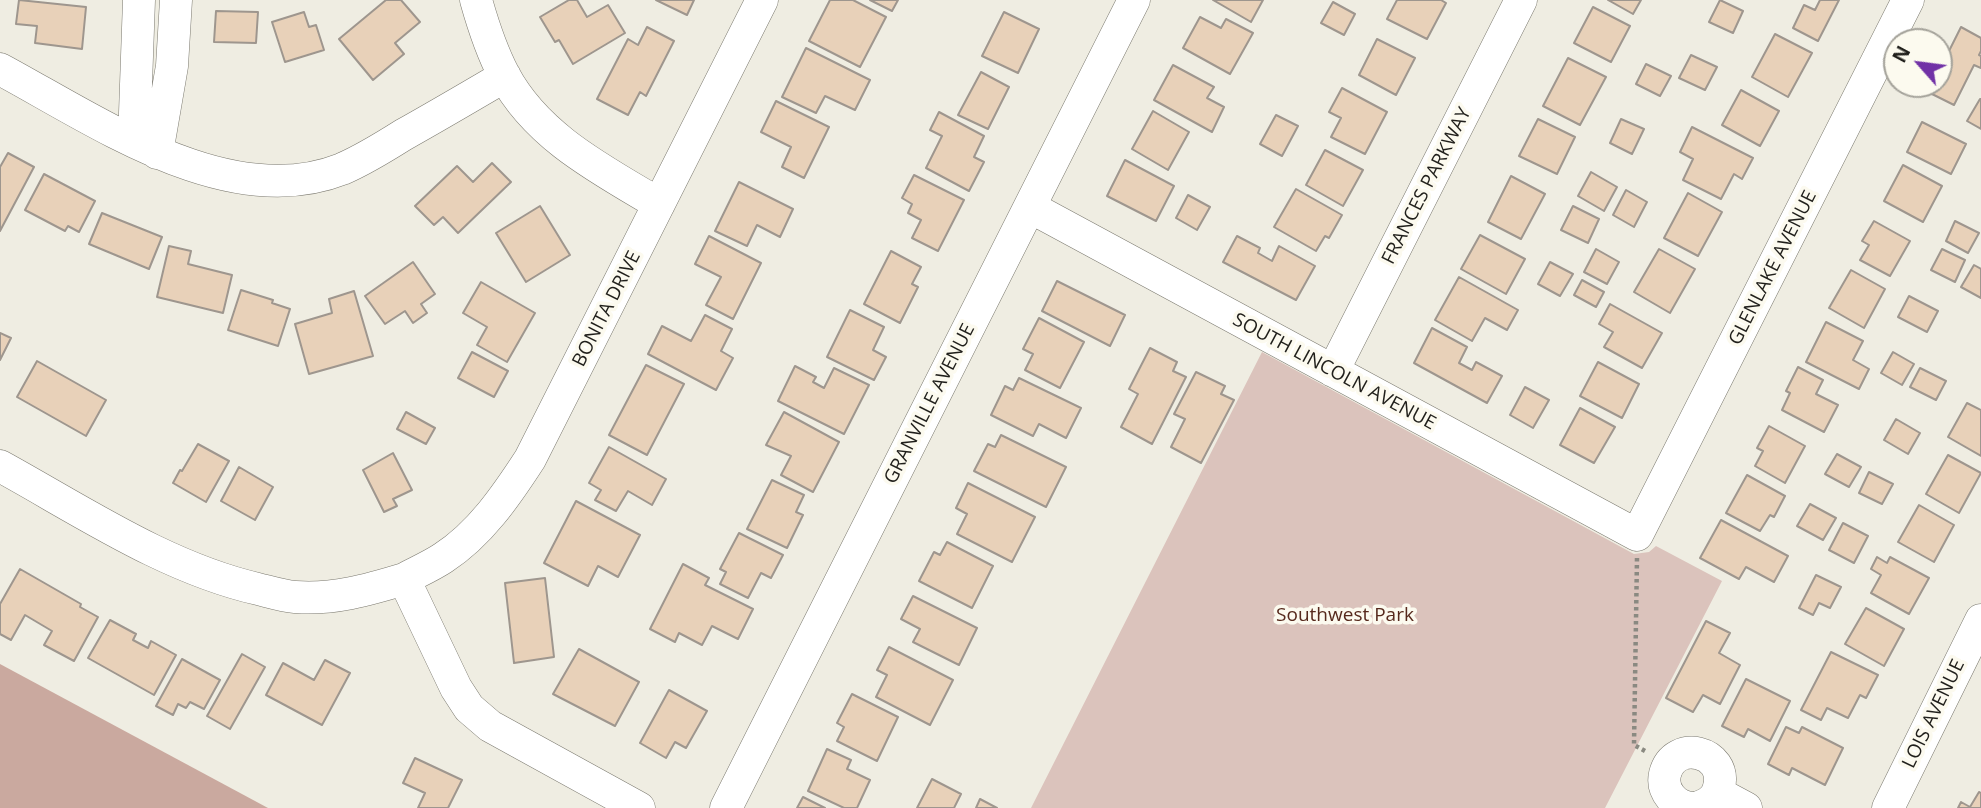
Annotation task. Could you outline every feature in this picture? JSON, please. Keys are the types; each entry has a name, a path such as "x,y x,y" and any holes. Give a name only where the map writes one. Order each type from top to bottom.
{"street":[{"path":"139,0 145,147"},
{"path":"145,147 172,66 176,0"},
{"path":"475,0 505,76 527,108 550,133 603,171 659,204"},
{"name":"BONITA DRIVE","path":"0,466 172,560 208,575 292,597 328,597 365,591 404,579 444,558 474,533 504,500 530,460 762,0"},
{"name":"GRANVILLE AVENUE","path":"726,808 1135,0"},
{"name":"FRANCES PARKWAY","path":"1333,371 1521,0"},
{"name":"GLENLAKE AVENUE","path":"1637,536 1908,0"},
{"path":"0,69 145,147 230,177 267,182 300,179 341,169 505,76"},
{"name":"SOUTH LINCOLN AVENUE","path":"1030,208 1637,536"},
{"path":"404,579 456,688 469,708 490,726 639,808"},
{"name":"LOIS AVENUE","path":"1888,808 1981,620"},
{"path":"1702,803 1720,774 1711,758 1703,754 1684,753 1676,757 1665,772 1666,791 1678,804 1702,803 1746,808"}],"path":[{"path":"1637,536 1634,745 1669,764"}],"green space":[{"name":"Southwest Park","path":"1262,352 1634,554 1649,552 1656,546 1722,581 1605,808 1031,808"}],"shaded area":[{"path":"0,664 268,808 0,808"}],"building":[{"path":"19,0 86,7 82,49 35,43 37,26 16,24"},
{"path":"386,0 401,0 420,22 395,43 404,54 373,80 339,39"},
{"path":"569,0 577,0 587,17 608,5 625,33 573,64 559,40 555,42 540,17"},
{"path":"656,0 694,0 687,15"},
{"path":"830,0 853,0 886,17 860,67 809,41"},
{"path":"870,0 898,0 892,11"},
{"path":"1213,0 1263,0 1251,22"},
{"path":"1397,0 1441,0 1446,3 1427,39 1387,19"},
{"path":"1608,0 1641,0 1633,14"},
{"path":"1720,0 1743,11 1733,33 1709,22"},
{"path":"1820,0 1839,0 1818,41 1793,28 1804,5 1815,10"},
{"path":"1333,2 1355,14 1344,35 1321,23"},
{"path":"1593,7 1630,26 1611,62 1574,43"},
{"path":"216,11 258,12 256,43 214,42"},
{"path":"304,12 309,27 316,25 324,50 285,62 272,22"},
{"path":"1004,12 1039,29 1018,73 982,56"},
{"path":"1200,17 1221,28 1226,19 1253,33 1230,74 1183,48"},
{"path":"647,27 674,41 646,96 640,92 628,115 597,99 628,39 638,45"},
{"path":"1961,27 1981,38 1981,68 1974,65 1954,105 1940,98 1953,98 1953,43"},
{"path":"1775,34 1812,53 1788,97 1752,77"},
{"path":"1377,39 1415,58 1396,95 1359,75"},
{"path":"806,48 870,80 855,110 825,96 816,113 782,97"},
{"path":"1691,55 1717,67 1705,90 1679,78"},
{"path":"1568,58 1606,77 1580,125 1543,106"},
{"path":"1646,64 1671,76 1660,96 1636,84"},
{"path":"1173,65 1214,87 1207,98 1224,107 1212,132 1154,100"},
{"path":"981,72 1009,87 988,129 958,115"},
{"path":"1342,88 1387,112 1365,154 1331,137 1341,118 1329,112"},
{"path":"1741,90 1779,111 1760,146 1722,125"},
{"path":"1981,99 1981,129 1967,121"},
{"path":"776,101 829,127 804,178 782,167 791,147 761,132"},
{"path":"1153,111 1189,132 1168,170 1132,149"},
{"path":"939,112 984,136 974,157 984,162 969,191 926,168 942,136 930,130"},
{"path":"1276,115 1298,126 1282,156 1260,144"},
{"path":"1538,119 1575,137 1557,174 1519,156"},
{"path":"1621,119 1644,129 1632,154 1610,143"},
{"path":"1922,122 1966,144 1951,174 1907,152"},
{"path":"1692,127 1753,158 1742,179 1734,174 1721,199 1683,180 1693,159 1680,152"},
{"path":"1325,150 1363,170 1343,206 1306,185"},
{"path":"8,153 34,167 0,231 0,167"},
{"path":"1125,160 1174,186 1156,221 1107,196"},
{"path":"492,163 511,182 458,233 443,217 434,225 415,206 457,166 473,182"},
{"path":"1903,165 1942,186 1923,222 1884,201"},
{"path":"1591,172 1617,187 1604,211 1578,196"},
{"path":"44,174 95,201 79,232 68,226 65,231 25,210"},
{"path":"914,175 964,200 938,251 912,238 921,220 908,213 912,204 902,198"},
{"path":"1511,176 1545,194 1521,239 1488,222"},
{"path":"739,182 793,209 780,237 757,225 747,246 715,231"},
{"path":"1296,189 1342,215 1329,238 1325,236 1316,251 1274,227"},
{"path":"1626,190 1647,202 1634,227 1613,215"},
{"path":"1688,193 1722,212 1698,256 1664,238"},
{"path":"1188,195 1210,207 1197,230 1176,218"},
{"path":"540,206 570,255 526,282 496,233"},
{"path":"1573,206 1599,219 1588,243 1561,230"},
{"path":"102,213 162,237 149,269 89,244"},
{"path":"1874,221 1910,241 1890,276 1860,260 1869,245 1862,241"},
{"path":"1955,221 1979,233 1968,253 1946,241"},
{"path":"1480,235 1525,259 1506,294 1461,269"},
{"path":"709,236 761,263 733,319 706,305 721,277 695,264"},
{"path":"1237,236 1260,248 1258,253 1272,261 1279,246 1315,266 1296,300 1223,262"},
{"path":"169,246 191,251 188,264 232,275 223,313 157,297"},
{"path":"1596,249 1619,262 1607,284 1584,272"},
{"path":"1659,249 1695,269 1670,313 1634,292"},
{"path":"1942,249 1965,260 1955,282 1931,270"},
{"path":"891,251 921,267 912,284 918,287 900,323 864,304"},
{"path":"413,262 435,294 421,304 427,313 413,323 405,311 385,324 365,296"},
{"path":"1550,262 1573,274 1560,296 1538,284"},
{"path":"1974,265 1981,269 1981,298 1961,287"},
{"path":"1851,270 1885,289 1864,328 1829,308"},
{"path":"1459,277 1518,310 1507,330 1485,318 1472,341 1435,320"},
{"path":"1582,280 1604,292 1596,307 1574,295"},
{"path":"1057,281 1125,315 1110,346 1042,311"},
{"path":"481,282 535,313 507,362 477,345 487,327 463,313"},
{"path":"241,290 273,300 272,303 290,309 278,346 228,330"},
{"path":"354,291 373,356 309,374 295,324 332,313 329,299"},
{"path":"1909,296 1938,311 1927,332 1898,317"},
{"path":"1610,304 1662,333 1642,368 1604,347 1613,332 1599,324"},
{"path":"850,310 884,327 873,350 886,357 874,380 827,357"},
{"path":"705,315 732,329 721,351 733,358 716,390 648,354 662,326 691,341"},
{"path":"1039,318 1084,342 1060,388 1025,370 1033,354 1023,349"},
{"path":"1826,322 1863,341 1853,360 1869,369 1859,389 1806,362"},
{"path":"1432,328 1467,347 1459,363 1472,370 1476,362 1502,376 1487,403 1414,363"},
{"path":"0,333 11,338 0,360"},
{"path":"1150,348 1177,362 1173,371 1186,377 1152,444 1121,427 1138,394 1129,389"},
{"path":"472,352 508,371 494,397 458,378"},
{"path":"1893,352 1914,364 1902,385 1881,373"},
{"path":"37,361 106,400 86,436 17,397"},
{"path":"1598,362 1639,384 1622,418 1580,396"},
{"path":"646,365 684,384 647,455 609,435"},
{"path":"795,366 816,377 813,382 824,388 834,368 869,385 844,434 778,401"},
{"path":"1798,367 1823,380 1816,394 1838,405 1824,432 1782,410 1790,393 1786,391"},
{"path":"1920,368 1946,381 1936,400 1910,387"},
{"path":"1196,372 1225,386 1221,394 1234,400 1201,463 1171,447 1185,419 1174,414"},
{"path":"1019,378 1081,408 1066,438 1039,424 1033,436 991,415 1005,386 1013,390"},
{"path":"1525,387 1549,400 1533,428 1510,415"},
{"path":"1967,403 1981,410 1981,456 1948,437"},
{"path":"1580,408 1615,427 1594,463 1560,445"},
{"path":"406,412 435,428 426,444 397,429"},
{"path":"784,412 839,442 813,492 781,475 791,456 766,445"},
{"path":"1896,419 1920,433 1908,454 1884,440"},
{"path":"1769,426 1805,446 1785,483 1755,466 1763,451 1757,448"},
{"path":"1001,435 1066,467 1046,507 974,471 988,444 995,447"},
{"path":"198,444 229,461 206,502 173,483"},
{"path":"609,447 666,479 652,505 628,491 616,511 595,500 601,490 589,483"},
{"path":"393,453 412,490 393,499 397,506 384,512 363,470"},
{"path":"1837,454 1861,467 1849,487 1825,474"},
{"path":"1948,455 1981,473 1959,513 1926,494"},
{"path":"239,467 273,487 255,520 221,501"},
{"path":"1869,472 1893,484 1882,504 1859,493"},
{"path":"1747,475 1785,496 1774,517 1770,515 1760,531 1726,513"},
{"path":"772,480 804,495 796,512 803,515 787,548 747,529"},
{"path":"968,483 1035,517 1012,562 957,534 967,514 956,508"},
{"path":"576,501 640,535 618,577 598,566 588,586 544,563"},
{"path":"1810,504 1836,518 1823,540 1797,526"},
{"path":"1919,505 1954,525 1934,562 1898,542"},
{"path":"1721,520 1788,556 1774,582 1746,567 1739,579 1700,558"},
{"path":"1843,523 1868,536 1854,563 1829,550"},
{"path":"739,533 783,555 771,578 761,573 748,598 720,584 726,572 720,569"},
{"path":"947,542 993,566 972,608 919,581 934,552 940,555"},
{"path":"1877,557 1887,563 1890,557 1929,578 1909,614 1871,593 1881,575 1871,569"},
{"path":"683,564 709,578 705,585 753,609 738,639 712,626 702,645 679,633 675,642 650,629"},
{"path":"20,569 81,604 80,607 98,617 74,661 44,645 52,631 25,615 11,640 0,634 0,604"},
{"path":"1816,575 1841,587 1830,608 1819,603 1813,615 1799,608"},
{"path":"545,578 554,657 514,663 505,583"},
{"path":"913,596 977,628 959,665 913,642 920,629 901,619"},
{"path":"1866,608 1904,629 1884,666 1845,644"},
{"path":"110,620 136,634 133,640 148,648 151,641 176,655 154,695 88,658"},
{"path":"1706,621 1730,633 1719,653 1740,665 1720,704 1703,695 1693,712 1666,698"},
{"path":"889,647 953,680 930,725 876,697 887,675 877,670"},
{"path":"579,649 639,682 615,726 553,694"},
{"path":"1831,652 1878,675 1866,698 1860,695 1848,718 1827,708 1821,720 1801,710"},
{"path":"242,654 265,667 230,729 207,716"},
{"path":"182,659 220,680 204,709 190,702 186,708 178,704 173,715 156,706"},
{"path":"325,660 350,673 322,725 266,695 283,663 314,680"},
{"path":"1746,679 1790,701 1770,741 1748,729 1744,737 1722,726"},
{"path":"669,690 707,711 686,748 675,742 666,758 640,743"},
{"path":"852,694 898,717 877,761 837,741 844,727 837,723"},
{"path":"1786,727 1799,733 1802,727 1843,748 1825,785 1792,768 1789,775 1768,764"},
{"path":"827,749 851,760 847,769 870,780 857,808 844,808 808,791"},
{"path":"415,758 462,780 448,808 418,808 425,793 403,783"},
{"path":"932,779 961,794 954,808 917,808"},
{"path":"1979,792 1981,808 1958,808 1961,802 1970,807"},
{"path":"803,797 825,808 797,808"},
{"path":"980,799 997,808 976,808"}]}
